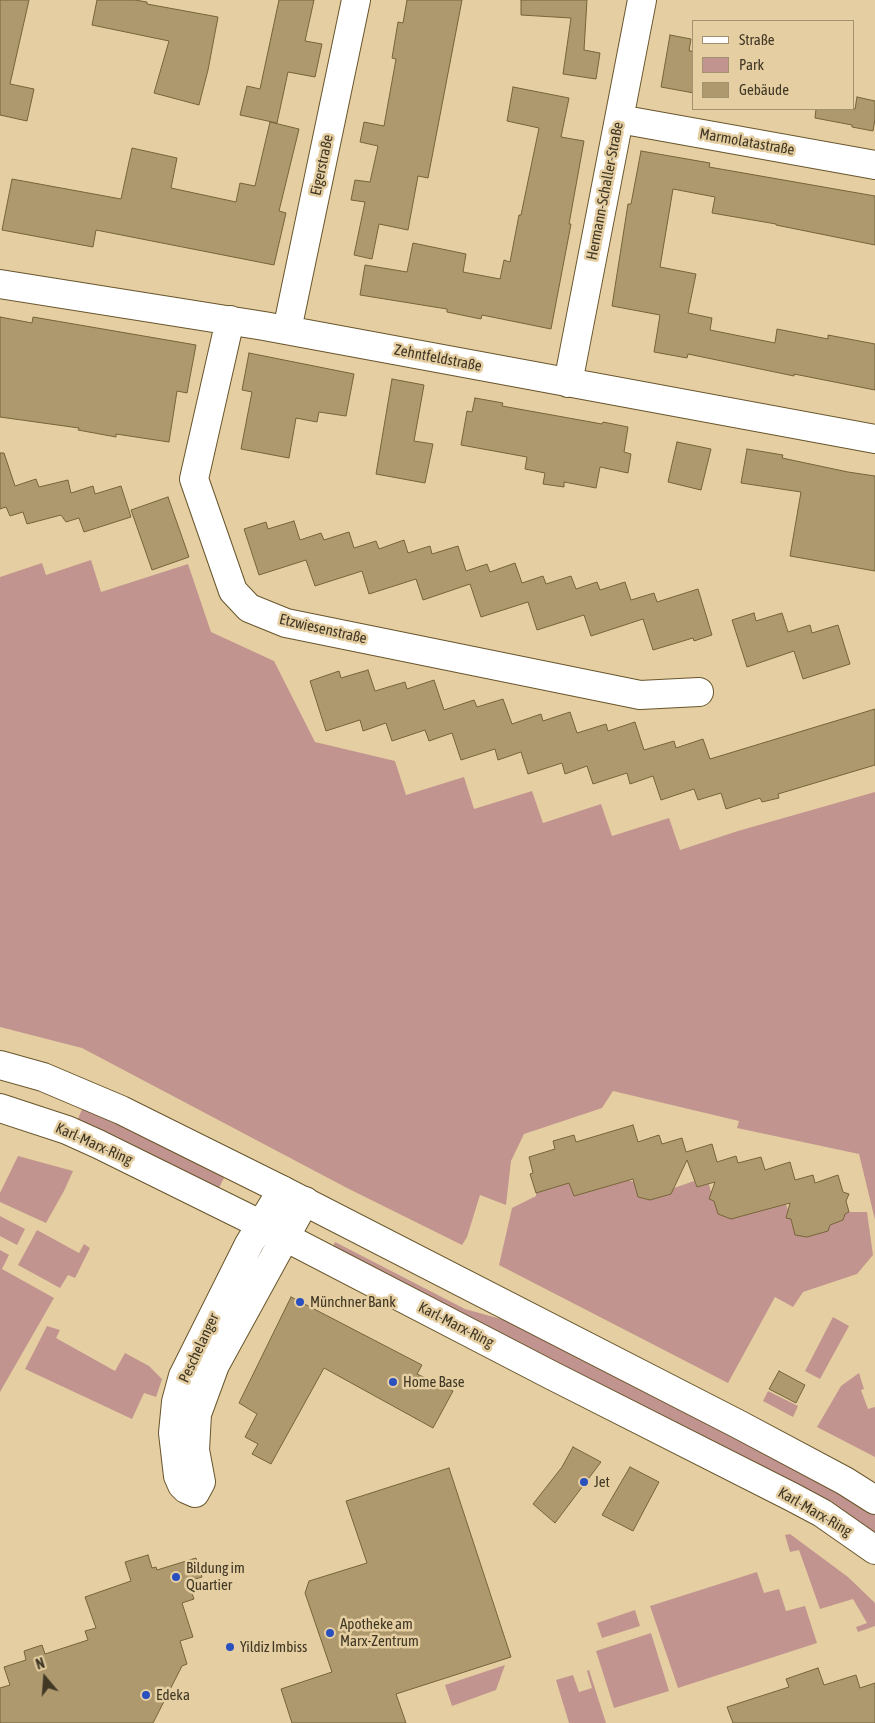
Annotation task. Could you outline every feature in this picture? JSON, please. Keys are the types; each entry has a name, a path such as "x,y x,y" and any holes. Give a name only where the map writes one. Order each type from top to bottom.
{"street":[{"name":"Eigerstraße","path":"287,330 356,0"},
{"name":"Hermann-Schaller-Straße","path":"568,383 642,0"},
{"name":"Marmolatastraße","path":"619,119 875,165"},
{"name":"Zehntfeldstraße","path":"0,284 287,330 875,439"},
{"name":"Etzwiesenstraße","path":"230,320 194,479 233,591 249,608 286,623 640,695 699,692"},
{"path":"0,1065 43,1077 121,1110 738,1424 845,1481 875,1500"},
{"name":"Karl-Marx-Ring","path":"0,1108 66,1130 98,1144 260,1224 822,1513 875,1550"},
{"name":"Peschelanger","path":"293,1196 285,1237 215,1365 197,1414 195,1450 201,1482 195,1493 182,1485 178,1476 173,1433 176,1402 183,1376 260,1224 293,1196"}],"green space":[{"path":"91,560 101,592 188,564 211,632 274,661 315,742 395,761 406,795 464,777 474,809 532,791 543,823 601,804 612,836 669,818 680,850 738,831 875,792 875,1220 859,1154 737,1128 739,1121 613,1091 602,1108 524,1134 511,1161 506,1205 480,1195 467,1237 462,1245 347,1188 82,1048 0,1027 0,577 42,563 46,575"},
{"path":"83,1107 121,1123 225,1176 218,1190 77,1121"},
{"path":"18,1156 73,1171 46,1223 0,1202 0,1193"},
{"path":"628,1180 634,1182 638,1197 650,1200 670,1194 674,1188 694,1181 697,1187 709,1184 711,1192 709,1199 714,1201 718,1214 731,1219 786,1204 788,1210 786,1218 791,1219 796,1235 807,1237 827,1231 830,1225 843,1220 845,1214 849,1212 867,1212 873,1255 857,1274 803,1292 793,1307 775,1297 728,1383 499,1265 512,1208 536,1196 536,1193 569,1183 574,1196"},
{"path":"0,1216 25,1229 17,1245 0,1236"},
{"path":"37,1230 79,1253 84,1244 90,1248 75,1278 68,1275 60,1288 18,1265"},
{"path":"335,1242 465,1309 515,1323 796,1468 875,1515 875,1536 332,1248"},
{"path":"0,1250 9,1255 2,1269 54,1298 0,1392"},
{"path":"833,1317 849,1326 820,1379 805,1371"},
{"path":"47,1326 60,1330 56,1338 115,1371 125,1353 149,1366 162,1379 156,1397 144,1393 132,1419 25,1369"},
{"path":"859,1373 864,1389 861,1390 868,1409 875,1407 875,1457 817,1427 841,1386"},
{"path":"768,1391 798,1406 793,1417 763,1401"},
{"path":"790,1534 848,1577 875,1603 875,1626 858,1632 856,1627 867,1623 853,1599 820,1609 799,1550 790,1552 785,1535"},
{"path":"757,1572 764,1593 779,1589 786,1611 805,1606 817,1643 678,1688 650,1606"},
{"path":"635,1610 640,1626 602,1638 597,1623"},
{"path":"651,1633 669,1691 614,1708 596,1651"},
{"path":"505,1665 496,1690 452,1706 445,1685"},
{"path":"589,1670 606,1723 569,1723 556,1680 573,1675 579,1692 592,1688 587,1671"}],"building":[{"path":"0,0 29,0 10,84 34,89 27,121 0,115"},
{"path":"97,0 135,0 147,2 147,4 218,17 199,105 154,93 169,41 92,25"},
{"path":"279,0 314,0 305,41 322,44 315,77 288,72 277,123 240,115 247,86 260,89"},
{"path":"407,0 462,0 428,178 418,176 408,230 379,224 372,259 354,255 365,202 351,200 355,180 370,182 378,146 360,142 364,122 384,126 396,59 392,58 398,22 403,23"},
{"path":"521,0 587,0 584,50 600,53 596,79 563,74 571,18 521,15"},
{"path":"670,35 691,39 689,51 692,51 692,93 661,87"},
{"path":"513,87 569,98 561,137 584,141 569,224 571,224 551,329 482,315 481,319 447,312 447,309 360,295 365,265 407,272 413,243 466,254 463,272 500,279 504,260 510,262 539,128 507,121"},
{"path":"857,97 875,101 873,131 815,118 816,110 855,109"},
{"path":"270,122 299,129 279,211 286,213 274,265 96,230 93,247 2,230 12,179 121,199 132,148 177,158 171,188 236,202 240,183 255,186"},
{"path":"641,151 710,163 709,167 875,196 875,245 776,224 712,213 715,197 673,189 660,267 696,274 688,313 712,318 710,330 775,343 777,329 828,339 828,335 875,344 875,390 794,374 794,376 688,354 687,358 654,352 660,315 612,306 628,204 631,204"},
{"path":"0,317 32,323 33,317 196,345 187,393 177,391 169,442 116,434 116,437 78,430 79,428 0,417"},
{"path":"249,353 354,374 346,416 319,412 317,422 296,418 289,458 241,449 252,392 242,390"},
{"path":"392,379 424,385 414,441 433,444 425,483 376,474"},
{"path":"475,398 503,403 502,406 628,427 624,452 631,454 628,473 600,467 596,488 564,482 564,487 543,484 545,473 525,469 527,457 461,445 467,411 472,412"},
{"path":"677,442 711,449 701,490 668,482"},
{"path":"747,449 783,455 782,458 848,472 875,476 875,571 790,556 801,492 741,483"},
{"path":"0,453 4,453 15,486 36,479 39,487 68,480 71,493 93,486 95,494 121,486 131,517 84,532 79,518 66,522 61,515 27,524 23,512 10,516 6,507 0,509"},
{"path":"168,497 189,557 152,570 131,510"},
{"path":"294,521 300,540 321,533 324,540 349,532 354,548 376,541 379,549 404,540 408,553 430,546 432,554 458,546 466,571 487,564 490,572 515,563 522,583 543,576 546,584 571,576 576,589 597,582 600,590 625,582 631,600 654,593 657,602 698,589 712,635 694,641 693,638 653,650 643,619 591,636 584,615 537,630 528,602 481,617 470,584 423,600 416,579 369,594 362,571 315,586 306,560 259,575 244,529 266,522 268,529"},
{"path":"754,613 756,621 782,613 788,632 810,625 812,633 838,625 850,664 803,679 794,651 747,667 732,620"},
{"path":"368,670 375,691 405,682 407,689 434,680 444,710 474,700 477,707 503,699 512,724 541,714 543,721 570,712 577,733 606,724 608,731 635,722 644,750 674,741 676,748 703,739 710,759 875,709 875,765 778,794 779,798 762,802 760,798 726,809 721,793 698,800 694,789 661,800 653,776 630,784 627,773 593,784 587,766 565,774 562,763 528,774 521,752 498,760 495,749 461,760 452,733 429,741 425,730 392,741 386,723 363,731 360,720 326,731 310,681 339,671 341,678"},
{"path":"633,1125 638,1142 659,1135 662,1144 682,1138 686,1152 712,1144 717,1162 736,1156 738,1163 761,1157 765,1170 790,1162 795,1180 813,1175 815,1183 838,1175 843,1192 849,1194 846,1201 849,1212 845,1214 843,1220 830,1225 828,1231 807,1237 795,1235 791,1219 786,1218 790,1203 731,1219 718,1214 714,1201 709,1199 715,1182 697,1187 687,1160 671,1194 650,1200 638,1197 633,1179 574,1196 569,1183 536,1193 530,1174 533,1173 529,1157 555,1149 553,1141 574,1135 576,1142"},
{"name":"Home Base","path":"291,1297 422,1365 417,1374 453,1391 433,1428 324,1368 271,1464 252,1454 258,1444 245,1437 257,1414 239,1403"},
{"path":"779,1371 805,1385 796,1403 769,1389"},
{"path":"573,1447 601,1462 555,1523 533,1504 562,1467"},
{"path":"630,1467 659,1482 633,1531 602,1515"},
{"path":"449,1468 511,1657 396,1694 406,1723 292,1723 281,1689 332,1672 305,1593 309,1581 367,1563 346,1501"},
{"path":"148,1555 152,1568 156,1567 157,1570 196,1558 202,1577 189,1581 194,1599 182,1603 193,1637 180,1641 187,1664 182,1666 153,1723 0,1723 0,1688 10,1685 4,1667 26,1660 24,1651 42,1645 45,1654 88,1640 85,1631 96,1628 85,1597 131,1581 125,1562"},
{"path":"818,1668 824,1685 856,1675 860,1688 875,1683 875,1723 733,1723 727,1707 789,1687 786,1679"}],"place":[{"name":"Münchner Bank","path":"300,1302"},
{"name":"Home Base","path":"393,1382"},
{"name":"Jet","path":"584,1482"},
{"name":"Bildung im Quartier","path":"176,1577"},
{"name":"Apotheke am Marx-Zentrum","path":"330,1633"},
{"name":"Yildiz Imbiss","path":"230,1647"},
{"name":"Edeka","path":"146,1695"}]}
